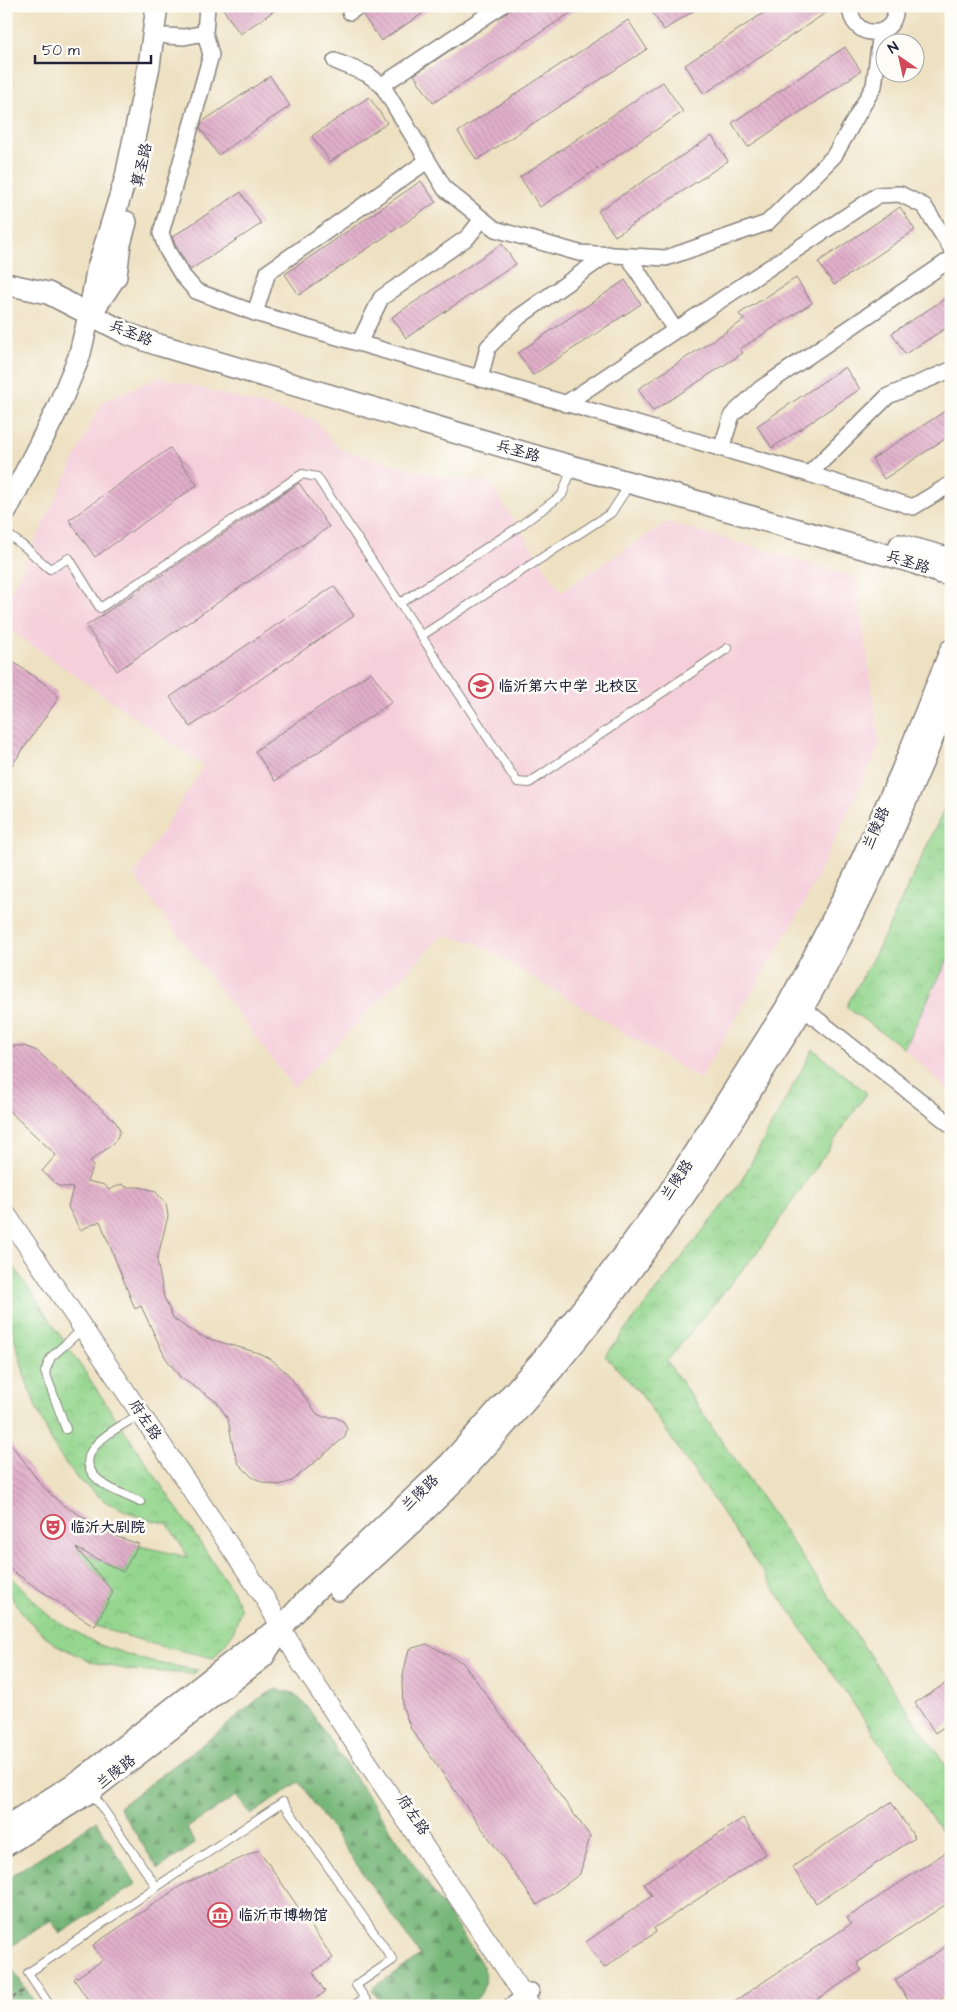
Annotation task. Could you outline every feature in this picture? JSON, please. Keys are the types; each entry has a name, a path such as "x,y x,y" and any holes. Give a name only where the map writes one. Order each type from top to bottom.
{"main road":[{"name":"算圣路","path":"6,511 57,410 79,357 90,316 97,271 126,176 148,66 157,6"},
{"name":"算圣路","path":"6,480 44,404 65,354 116,276 120,244 139,180 162,69 171,6"},
{"name":"兵圣路","path":"6,284 48,293 128,334 159,345 572,466 912,562 941,574 951,575"},
{"name":"兵圣路","path":"6,298 41,307 133,322 544,445 951,559"},
{"name":"兰陵路","path":"6,1845 91,1791 263,1657 282,1627 308,1598 393,1520 456,1456 557,1341 668,1194 786,1008 853,879 901,773 951,650"},
{"name":"兰陵路","path":"6,1827 82,1779 255,1644 282,1627 316,1611 403,1531 461,1474 552,1370 612,1295 680,1202 803,1008 867,885 915,779 951,692"}],"street":[{"path":"207,6 205,33 211,55 162,233 167,250 182,275 196,290 255,313 809,474 913,507 951,484"},
{"path":"382,85 501,6"},
{"path":"850,6 850,16 854,23 869,33 881,31 888,27 894,20 895,6"},
{"path":"335,61 367,74 382,85 445,189 495,229 579,253 666,258 767,223 834,156 874,86 881,31"},
{"path":"167,36 184,37 205,33"},
{"path":"255,313 268,272 427,161"},
{"path":"565,404 878,195 900,194 924,206 951,248"},
{"path":"359,344 381,298 468,237 482,218"},
{"path":"480,379 488,347 519,317 608,254"},
{"path":"628,256 675,330"},
{"path":"721,449 732,415 760,389 951,259"},
{"path":"809,474 888,396 951,370"},
{"path":"803,1008 951,1125"},
{"name":"府左路","path":"6,1214 282,1627"},
{"name":"府左路","path":"6,1228 258,1602 282,1627 307,1658 528,2001"}],"lane":[{"path":"400,603 562,496 572,466"},
{"path":"6,534 18,540 30,553 50,569 69,558 100,608 302,474 317,477 517,782 529,782 728,648"},
{"path":"421,636 612,513 628,482"},
{"path":"66,1428 45,1372 51,1357 78,1334"},
{"path":"134,1418 104,1437 90,1450 87,1462 93,1475 105,1486 140,1502"},
{"path":"91,1791 156,1886"},
{"path":"50,2006 28,1972 283,1802 393,1960 356,1985 370,2006"},
{"path":"354,2006 365,1998"}],"path":[{"path":"6,2002 34,1983"}],"shaded area":[{"name":"临沂第六中学 北校区","path":"160,377 313,419 339,449 436,476 489,483 561,592 667,522 856,577 880,745 802,908 700,1079 475,942 443,935 294,1088 134,876 204,766 6,627 6,602 102,402"},
{"path":"951,953 951,1093 904,1048"}],"green space":[{"path":"951,795 951,953 904,1048 846,1007 883,939"},
{"path":"813,1049 867,1093 761,1247 667,1361 951,1773 951,1846 640,1393 605,1356 740,1183"},
{"path":"6,1255 232,1590 241,1609 233,1633 214,1658 159,1646 95,1626 113,1592 76,1548 123,1572 128,1564 91,1535 188,1557 168,1524 139,1517 106,1502 76,1477 56,1450 38,1412 25,1377 6,1305"},
{"path":"6,1571 49,1616 97,1644 151,1662 198,1670 193,1674 129,1670 91,1662 53,1643 26,1618 7,1591"},
{"path":"276,1689 293,1693 306,1705 484,1967 485,1979 481,1994 468,2006 383,2006 372,1989 420,1955 299,1782 251,1815 236,1796 187,1828 195,1844 158,1869 119,1807 220,1731 258,1699"},
{"path":"96,1821 136,1884 60,1934 51,1920 6,1950 6,1879"},
{"path":"6,1959 37,2006 6,2006"}],"building":[{"path":"221,6 281,6 240,34"},
{"path":"375,6 434,6 381,41 363,15"},
{"path":"515,6 581,6 433,103 414,75"},
{"path":"648,6 701,6 664,30"},
{"path":"774,6 836,6 704,94 685,65"},
{"path":"628,20 647,49 477,160 458,132"},
{"path":"845,47 861,71 748,147 732,123"},
{"path":"270,76 290,106 218,155 200,128 202,122"},
{"path":"663,82 683,112 540,207 520,177"},
{"path":"369,97 387,123 330,162 312,136"},
{"path":"712,136 728,161 615,236 598,211"},
{"path":"421,181 436,202 299,295 285,274"},
{"path":"241,192 261,224 190,270 172,237"},
{"path":"900,207 915,230 834,285 818,262"},
{"path":"502,244 516,264 406,338 392,317"},
{"path":"796,278 812,303 740,349 743,353 653,411 638,389 744,320 739,314"},
{"path":"625,280 641,304 533,375 518,353"},
{"path":"951,295 951,325 905,354 892,333"},
{"path":"845,367 860,389 772,448 757,426"},
{"path":"951,407 951,435 884,479 872,459"},
{"path":"170,448 197,485 95,557 69,520"},
{"path":"299,483 329,527 117,671 86,626"},
{"path":"334,586 354,616 190,727 170,697"},
{"path":"6,657 55,691 57,700 6,774"},
{"path":"371,672 392,702 275,781 255,751"},
{"path":"24,1046 37,1051 116,1122 120,1131 116,1140 90,1161 93,1166 87,1181 105,1185 109,1190 122,1184 126,1187 140,1187 155,1191 166,1204 168,1216 157,1260 164,1297 173,1318 188,1329 206,1338 259,1353 272,1360 288,1374 317,1414 324,1417 335,1417 344,1422 347,1429 345,1437 292,1481 279,1485 265,1483 252,1477 238,1463 228,1419 217,1402 180,1377 165,1357 141,1306 135,1309 100,1221 80,1230 68,1207 73,1188 58,1186 42,1171 56,1155 6,1108 6,1048"},
{"name":"临沂大剧院","path":"6,1437 43,1487 63,1505 115,1536 139,1544 123,1572 76,1548 113,1592 95,1626 14,1572 6,1563"},
{"path":"427,1644 463,1663 590,1836 580,1874 537,1905 411,1729 403,1708 402,1680 409,1649"},
{"path":"951,1680 951,1722 935,1733 915,1703"},
{"path":"891,1802 915,1838 816,1903 792,1867"},
{"path":"743,1818 766,1854 654,1928 656,1932 604,1968 586,1942 652,1896 644,1883"},
{"name":"临沂市博物馆","path":"259,1850 333,1958 313,1972 325,1992 305,2006 92,2006 74,1979 103,1960 93,1945 182,1885"},
{"path":"946,1852 951,1859 951,1901 857,1963 862,1970 807,2006 727,2006 851,1924 847,1918"},
{"path":"951,1943 951,1993 931,2006 912,2006 895,1980"}],"place":[{"name":"临沂第六中学 北校区","path":"481,686"},
{"name":"临沂大剧院","path":"53,1527"},
{"name":"临沂市博物馆","path":"220,1915"}]}
